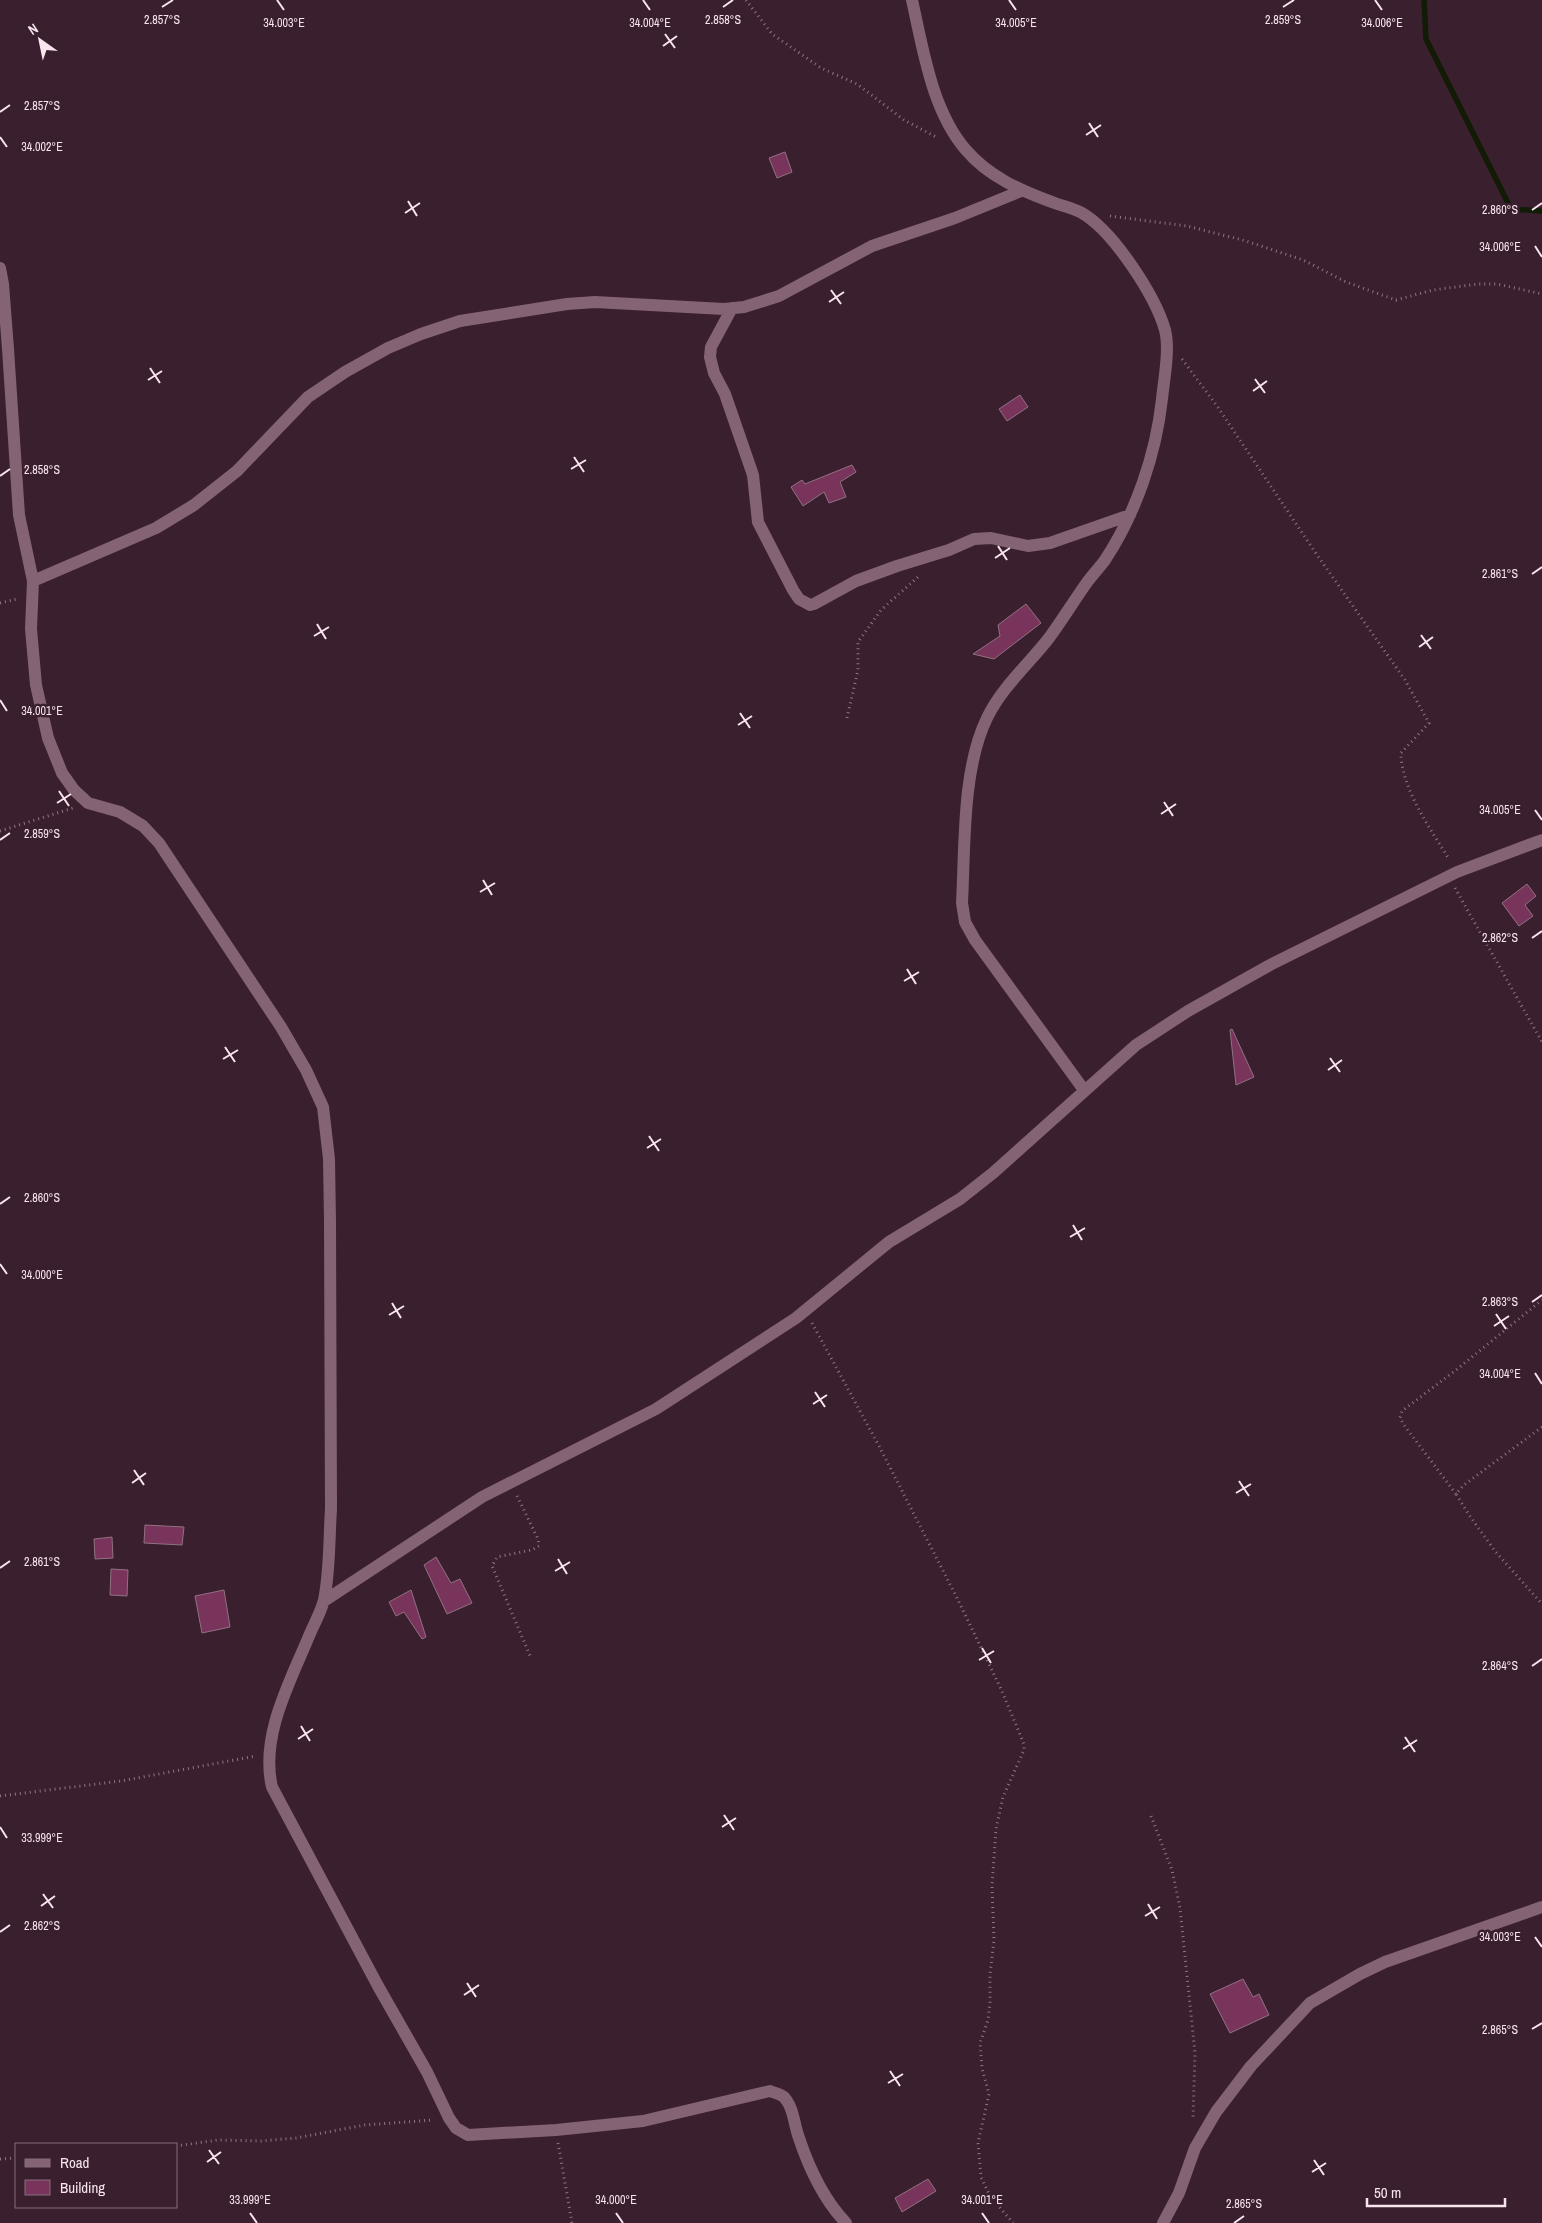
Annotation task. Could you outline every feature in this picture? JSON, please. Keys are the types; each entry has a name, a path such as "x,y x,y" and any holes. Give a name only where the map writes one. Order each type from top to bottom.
{"street":[{"path":"912,0 932,86 952,130 965,150 985,168 1021,190 1082,213 1106,232 1128,261 1158,309 1166,333 1166,367 1159,424 1130,515 1104,562 1089,580 1062,621 1036,654 1006,686 978,738 971,766 962,903 965,922 1084,1090"},
{"path":"33,581 156,528 194,505 237,471 308,397 366,360 421,334 460,321 567,304 595,302 732,308 779,296 872,246 955,218 1021,190"},
{"path":"0,268 8,349 18,515 33,581 32,629 36,685 48,738 62,772 74,790 88,803 120,812 143,826 159,843 281,1027 306,1070 323,1107 329,1159 331,1509 324,1601 288,1687 274,1727 268,1754 268,1771 272,1788 456,2128 468,2135 556,2130 643,2121 770,2092 785,2098 792,2112 798,2137 823,2192 846,2223"},
{"path":"732,308 714,339 710,357 714,373 725,394 754,475 758,522 793,590 804,603 814,604 856,581 949,550 974,539 991,538 1028,546 1042,544 1066,538 1130,515"},
{"path":"324,1601 482,1497 612,1433 656,1409 806,1311 849,1273 889,1242 960,1199 993,1173 1136,1045 1188,1011 1270,965 1453,874 1542,840"},
{"path":"1162,2223 1179,2193 1195,2148 1216,2112 1251,2066 1310,2003 1385,1962 1542,1908"}],"path":[{"path":"746,0 772,34 780,40 821,68 857,84 904,120 956,149 965,150"},
{"path":"1082,213 1187,226 1246,241 1303,260 1346,282 1396,300 1434,290 1478,284 1498,284 1542,294"},
{"path":"1179,354 1217,406 1404,680 1424,713 1429,723 1401,753 1401,762 1406,782 1542,1042"},
{"path":"847,718 858,670 858,642 881,610 922,572"},
{"path":"0,831 88,803"},
{"path":"1542,1300 1402,1411 1400,1418 1496,1551 1542,1604"},
{"path":"806,1311 879,1446 957,1598 1001,1689 1024,1744 1024,1750 1003,1797 996,1829 992,1886 994,1940 990,1974 990,2003 988,2020 980,2043 982,2068 988,2094 978,2143 981,2177 990,2196 1013,2223"},
{"path":"1456,1494 1464,1485 1542,1427"},
{"path":"510,1482 535,1532 538,1546 532,1550 497,1558 492,1566 531,1658"},
{"path":"0,1796 121,1781 268,1754"},
{"path":"1151,1816 1172,1870 1180,1908 1195,2053 1192,2110 1195,2148"},
{"path":"178,2146 218,2140 261,2141 296,2138 365,2125 396,2124 449,2118"},
{"path":"556,2130 572,2223"},
{"path":"0,2159 15,2158"}],"building":[{"path":"785,152 792,172 777,178 769,158"},
{"path":"1020,395 1028,407 1007,421 999,409"},
{"path":"852,465 856,472 840,482 846,497 829,503 824,492 803,506 791,487 802,480 805,484"},
{"path":"1026,604 1041,623 994,659 973,654 1000,636 998,625"},
{"path":"1527,884 1536,896 1525,905 1533,916 1519,926 1502,903"},
{"path":"1232,1029 1254,1077 1236,1085 1230,1030"},
{"path":"145,1525 184,1527 182,1545 144,1543"},
{"path":"112,1537 113,1558 95,1559 94,1539"},
{"path":"436,1557 451,1583 460,1579 472,1603 447,1614 424,1565"},
{"path":"111,1569 128,1570 127,1596 110,1595"},
{"path":"224,1590 230,1627 202,1633 195,1596"},
{"path":"411,1590 426,1637 422,1639 404,1612 396,1616 389,1602"},
{"path":"1243,1979 1253,1997 1259,1994 1269,2015 1230,2033 1210,1994"},
{"path":"928,2179 936,2191 902,2212 895,2198"}],"waterway":[{"path":"1424,0 1426,39 1511,209 1542,211"}]}
